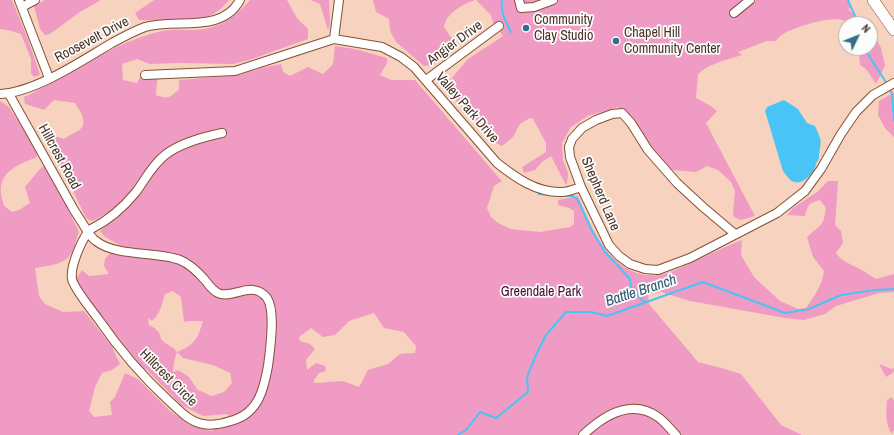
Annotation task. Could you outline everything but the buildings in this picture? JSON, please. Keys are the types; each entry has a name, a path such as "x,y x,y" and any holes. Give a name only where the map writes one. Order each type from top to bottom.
{"main road":[{"path":"873,0 894,30"}],"street":[{"path":"35,0 21,4 49,78"},
{"name":"Roosevelt Drive","path":"0,94 9,94 32,87 126,36 145,28 163,24 214,21 228,14 240,0"},
{"path":"334,39 339,0"},
{"path":"519,0 521,8 534,7 553,0"},
{"path":"734,13 750,0"},
{"name":"Angier Drive","path":"426,80 499,26"},
{"name":"Valley Park Drive","path":"145,74 235,71 334,39 382,47 401,57 414,67 497,163 513,175 527,184 546,191 564,192 581,187"},
{"name":"Shepherd Lane","path":"735,234 677,183 648,150 632,123 622,113 612,114 596,120 582,128 572,139 569,147 570,157 581,187 609,245 624,260 636,266 651,270 663,268 690,258 777,213 805,191 856,112 864,103 881,90 894,83"},
{"name":"Hillcrest Road","path":"9,94 74,210 88,232"},
{"name":"Hillcrest Circle","path":"88,232 95,241 103,246 118,250 180,260 197,271 217,293 223,294 244,290 261,292 270,303 272,310 271,349 264,390 257,403 251,410 237,419 214,425 202,424 183,414 147,380 109,335 73,284 73,266 83,238 88,232 114,215 136,193 164,156 175,148 198,139 222,133"},
{"path":"583,435 604,417 620,410 636,408 657,416 676,435"}],"green space":[{"path":"0,0 12,0 29,42 40,75 34,77 31,73 31,59 21,34 0,29"},
{"path":"45,0 101,0 80,12 50,34 45,35 40,29 34,6"},
{"path":"154,0 229,0 215,13 203,18 175,21 139,20 135,13"},
{"name":"Greendale Park","path":"250,0 287,0 297,18 308,29 308,39 249,60 233,64 150,64 137,59 122,64 123,80 137,83 141,75 159,77 157,81 156,95 169,97 179,89 179,80 240,75 281,64 283,72 290,76 308,67 323,74 333,64 335,46 355,49 387,58 387,63 380,75 391,80 415,80 502,181 494,186 487,208 491,217 498,223 511,229 540,232 570,227 574,224 574,211 558,205 558,200 578,196 591,226 609,254 621,265 634,272 649,275 673,271 742,240 741,255 754,277 780,301 798,309 806,308 822,281 824,271 813,257 807,237 821,225 826,208 820,200 809,205 805,216 787,215 793,208 817,192 828,181 838,181 835,225 841,231 843,243 836,253 844,261 876,279 894,274 894,292 879,293 836,306 825,314 804,320 690,301 661,292 648,294 649,304 698,362 741,374 781,425 802,435 0,435 0,101 8,106 36,147 37,157 20,164 9,171 5,176 2,181 1,190 4,206 12,212 19,210 30,203 25,187 46,164 79,232 72,253 64,261 35,268 39,296 45,304 63,312 84,311 111,345 120,364 112,370 102,373 95,387 89,411 94,417 112,415 110,402 115,397 125,373 138,379 170,411 190,425 211,431 229,425 228,414 203,416 181,405 146,369 144,370 85,295 75,277 78,276 82,270 89,276 109,274 104,266 105,259 118,244 105,237 100,231 108,224 108,212 91,221 86,218 45,140 52,135 64,139 78,131 82,128 84,121 83,117 75,103 54,100 44,110 25,104 24,97 108,51 144,36 162,31 209,28 224,22 238,12","holes":["173,291 181,297 184,322 203,321 192,344 177,352 161,339 157,330 149,325 148,318 152,321 155,318 161,308 165,294","374,313 384,328 404,332 416,346 415,353 400,354 388,364 368,370 359,387 343,381 314,383 314,380 319,373 326,371 325,366 316,363 307,370 306,360 315,349 310,344 300,341 299,337 311,328 323,337 335,335 349,321","177,352 183,358 213,365 230,373 232,383 224,392 212,396 198,390 189,377 178,370 173,372"]},
{"path":"311,0 329,0 330,24 328,30 320,4"},
{"path":"373,0 475,0 465,4 452,13 448,17 444,27 457,46 432,65 424,66 396,42 390,31 389,19 376,12"},
{"path":"476,0 848,0 851,8 848,9 856,16 838,16 838,20 823,21 796,28 783,34 776,41 767,41 738,52 742,55 713,64 698,74 696,98 717,111 706,123 755,216 741,220 734,217 735,191 731,182 718,170 707,166 696,172 672,170 642,136 628,113 618,107 588,116 571,127 562,143 563,160 568,173 566,185 551,156 542,162 535,170 524,173 522,167 546,152 546,143 533,119 530,118 520,124 513,137 502,146 492,141 465,105 460,104 453,99 445,88 441,79 451,79 468,59 503,36 493,23 491,15"},
{"path":"878,42 885,66 876,84 867,70 860,65 859,56 878,56"},
{"path":"894,92 894,137 885,128 878,115 879,101"},
{"path":"879,364 892,369 894,368 894,372 886,377"},
{"path":"892,397 894,401 894,430 892,434 888,426 886,413 887,400"}],"water":[{"path":"784,100 798,109 807,123 815,126 819,134 819,159 809,177 798,182 794,182 788,178 783,171 765,111 767,107"}],"waterway":[{"path":"502,0 505,21 511,32"},
{"path":"848,0 855,16"},
{"path":"869,56 887,84"},
{"path":"889,88 892,94 894,120"},
{"path":"539,194 573,196 578,200 592,231 605,252 630,279 631,287 643,301 646,302"},
{"name":"Battle Branch","path":"458,435 467,429 480,412 496,418 528,392 527,377 536,355 546,335 566,312 591,312 607,316 703,282 785,313 809,309 841,295 894,289"}],"place":[{"name":"Community Clay Studio","path":"526,28"},
{"name":"Chapel Hill Community Center","path":"616,41"}]}
